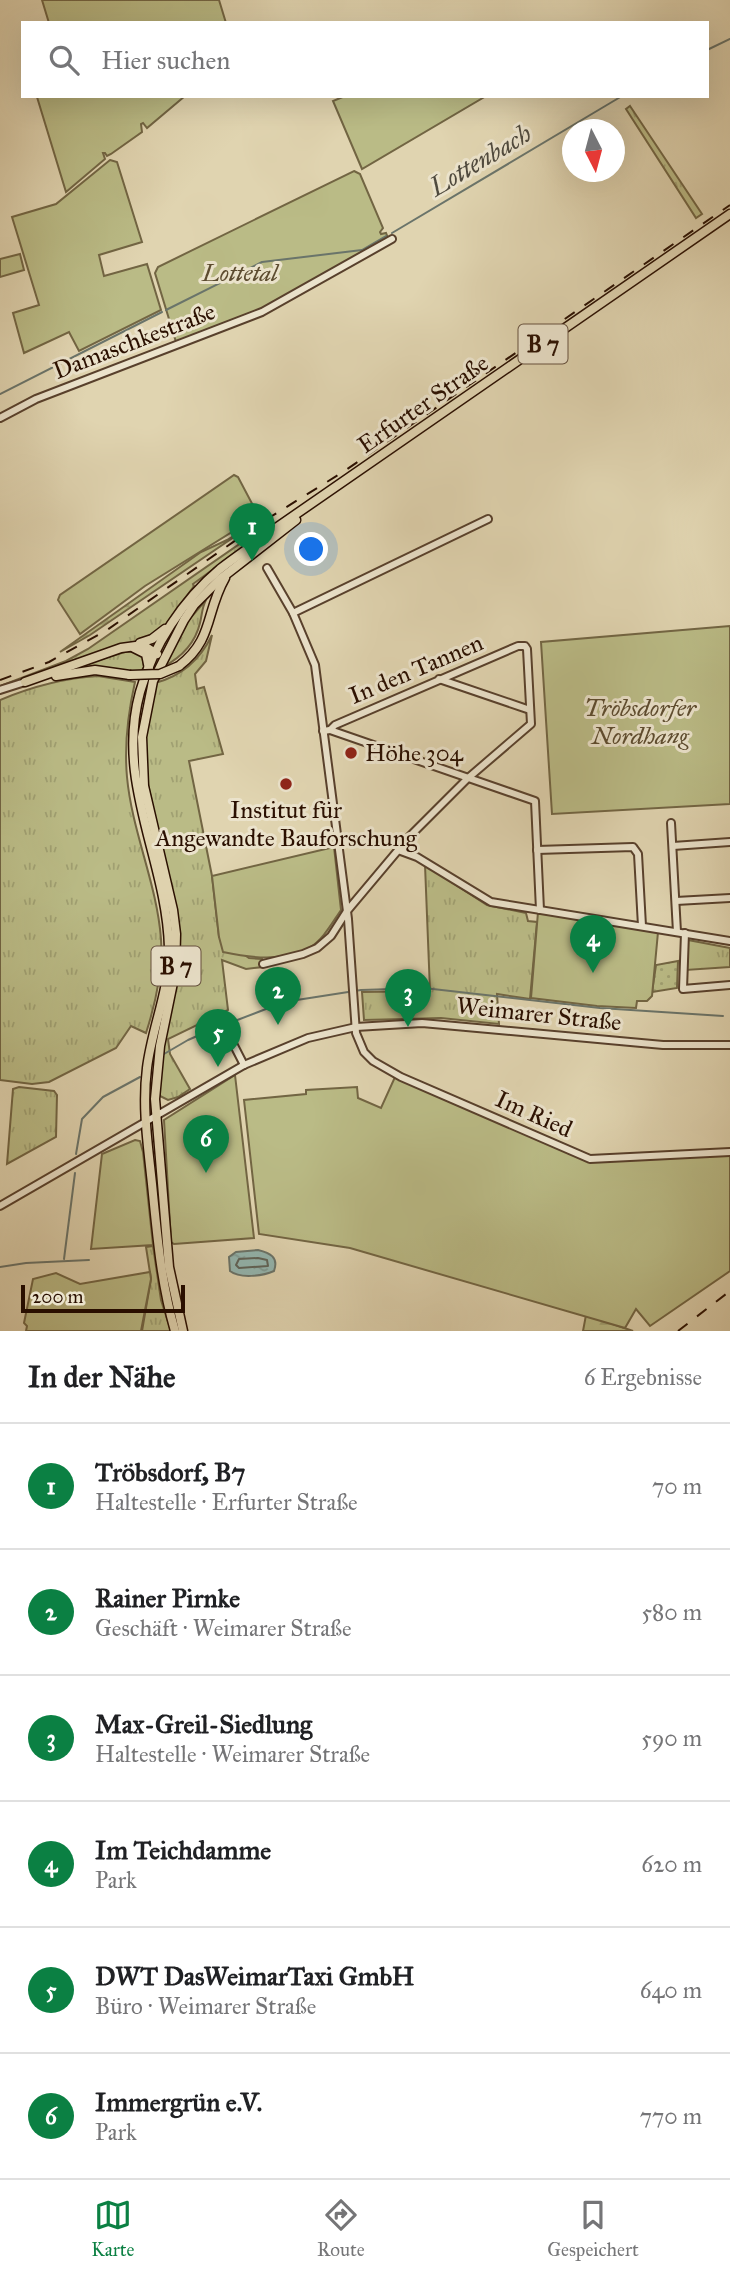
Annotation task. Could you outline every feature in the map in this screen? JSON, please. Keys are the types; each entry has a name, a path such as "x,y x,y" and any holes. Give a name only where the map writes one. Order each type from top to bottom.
{"main road":[{"name":"Erfurter Straße","path":"172,622 197,591 221,569 730,214"},
{"name":"Erfurter Straße","path":"229,571 283,531 311,506"},
{"name":"B 7","path":"183,1331 169,1267 156,1117 156,1078 160,1046 173,994 177,954 173,910 144,786 142,753 145,714 160,664 194,605 229,571"},
{"name":"B 7","path":"25,682 89,670 130,675 160,674 179,666 192,655 204,638 214,598 229,571"},
{"name":"B 7","path":"172,622 156,652 136,708 132,757 142,817 166,912 169,950 164,995 147,1068 146,1122 164,1289 175,1331"},
{"path":"25,682 152,639 172,622"},
{"path":"127,647 143,645 156,652 160,664"},
{"path":"127,647 146,654 149,670"}],"street":[{"name":"Damaschkestraße","path":"0,418 36,399 262,312 392,239"},
{"path":"293,613 488,519"},
{"path":"267,568 293,613 315,665 327,730 347,911 356,1027"},
{"name":"In den Tannen","path":"327,730 518,646 525,646 530,710"},
{"path":"263,964 303,954 317,948 331,936 347,911 398,849 467,779 531,724 530,710 439,679"},
{"path":"0,691 25,682"},
{"path":"327,730 535,802 540,910"},
{"path":"671,823 676,901 684,949 683,989 730,985"},
{"path":"673,846 730,842"},
{"path":"537,850 633,847 638,854 642,926"},
{"path":"398,849 428,863 491,902 730,941"},
{"path":"676,901 730,898"},
{"name":"Weimarer Straße","path":"0,1206 244,1065 308,1038 356,1027 422,1023 663,1045 730,1045"},
{"path":"223,1024 244,1065"},
{"name":"Im Ried","path":"356,1027 364,1052 373,1061 401,1077 590,1159 730,1152"}],"green space":[{"path":"42,0 219,0 225,21 48,21"},
{"path":"37,98 183,98 147,128 141,124 142,132 111,154 107,156 103,153 105,159 66,192"},
{"path":"340,98 483,98 362,169 333,101"},
{"path":"630,106 702,214 696,218 626,109"},
{"path":"110,160 117,162 142,242 99,255 104,276 147,264 161,310 79,351 69,332 24,353 13,313 39,305 12,217 56,204"},
{"name":"Lottetal","path":"354,171 360,174 383,228 381,234 386,233 388,238 261,309 176,342 155,273 158,267"},
{"path":"20,254 24,270 0,277 0,259"},
{"path":"234,475 238,477 257,513 256,517 145,586 80,634 58,600 60,595"},
{"path":"256,522 90,635 60,652 201,552"},
{"path":"261,529 263,533 193,584 164,627 156,634 0,688 88,649"},
{"path":"206,600 198,631 191,644 163,667 186,623"},
{"name":"Tröbsdorfer Nordhang","path":"730,626 730,804 552,814 541,642"},
{"path":"212,635 206,661 195,674 197,689 204,687 223,754 189,761 212,876 219,937 249,958 262,959 263,967 246,969 222,960 228,1010 168,1039 170,1054 190,1089 168,1100 160,1096 159,1092 162,1047 178,973 178,931 147,779 145,734 155,683 174,676 189,666"},
{"path":"125,652 142,655 144,667 140,673 82,669 81,665"},
{"path":"98,676 135,682 127,729 126,765 134,818 159,919 160,975 153,1010 146,1033 131,1026 116,1048 49,1082 32,1084 0,1080 0,700 48,684"},
{"path":"334,847 341,910 319,941 299,952 278,957 223,952 212,876"},
{"path":"425,865 487,905 526,913 528,921 537,922 530,999 497,994 499,1024 441,1018 364,1020 362,992 430,991"},
{"path":"538,912 658,932 652,996 647,1001 637,1001 636,1008 531,998"},
{"path":"688,940 730,948 730,967 686,970"},
{"path":"678,961 677,988 652,992 656,965"},
{"path":"235,1075 254,1238 174,1244 171,1242 164,1120"},
{"path":"395,1077 590,1160 730,1153 730,1271 650,1326 636,1309 625,1328 350,1248 259,1234 244,1100 306,1094 306,1090 357,1087 358,1098 381,1108"},
{"path":"19,1087 54,1091 57,1095 56,1137 7,1164 13,1089"},
{"path":"135,1140 140,1141 143,1152 153,1245 91,1249 102,1154"},
{"path":"153,1246 161,1300 171,1331 142,1331 151,1279 146,1247"},
{"path":"150,1272 141,1331 26,1331 27,1326 24,1323 33,1279 56,1273 80,1284"},
{"path":"586,1315 633,1331 583,1331"}],"water":[{"path":"258,1250 272,1256 275,1262 274,1271 252,1276 230,1271 229,1257 236,1252"}],"waterway":[{"name":"Lottenbach","path":"709,49 730,39"},
{"name":"Lottenbach","path":"392,233 619,98"},
{"name":"Lottenbach","path":"166,310 262,262 362,250 386,236"},
{"name":"Lottenbach","path":"0,394 162,312"},
{"path":"227,1024 284,1002 361,990 424,988 600,1008 723,1016"},
{"path":"164,1054 220,1026"},
{"path":"76,1154 82,1119 103,1097 140,1077"},
{"path":"64,1259 75,1173"},
{"path":"0,1267 89,1260"}],"railway":[{"path":"0,680 49,662 107,630 259,524 343,472 730,205"},
{"path":"678,1331 730,1291"}],"place":[{"name":"Tröbsdorf, B7","path":"252,561"},
{"name":"Höhe 304","path":"351,753"},
{"name":"Institut für Angewandte Bauforschung","path":"286,784"},
{"name":"Im Teichdamme","path":"593,973"},
{"name":"Rainer Pirnke","path":"278,1025"},
{"name":"Max-Greil-Siedlung","path":"408,1027"},
{"name":"DWT DasWeimarTaxi GmbH","path":"218,1067"},
{"name":"Immergrün e.V.","path":"206,1173"}]}
